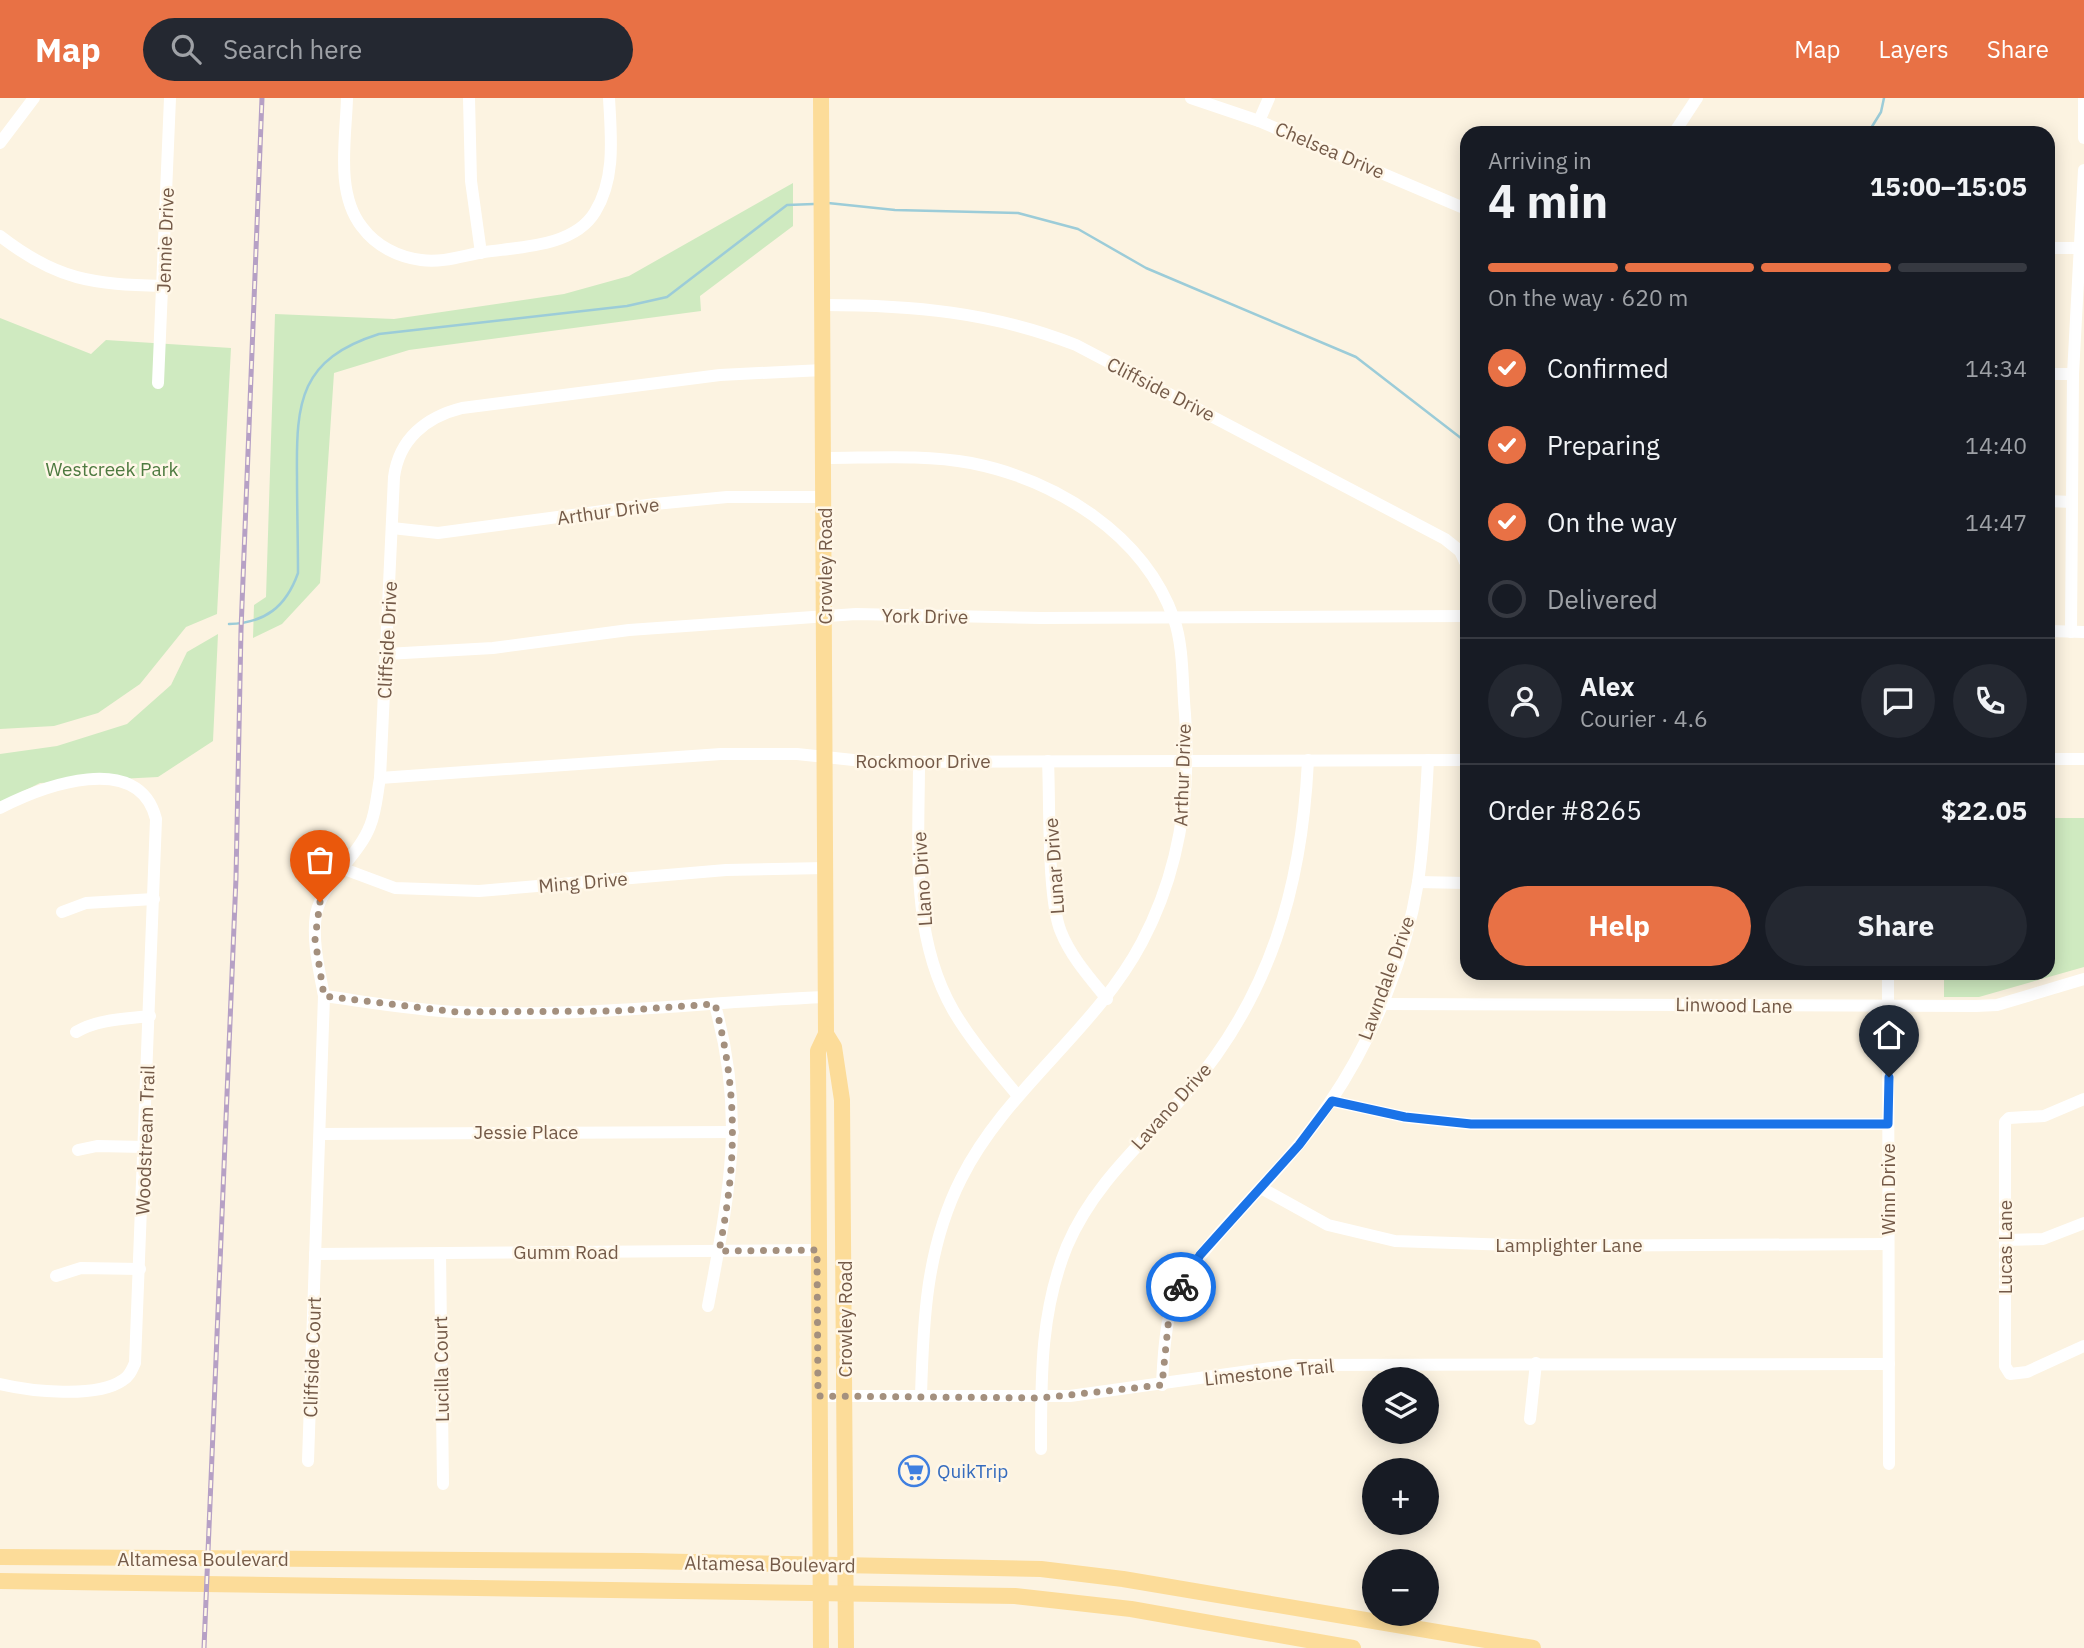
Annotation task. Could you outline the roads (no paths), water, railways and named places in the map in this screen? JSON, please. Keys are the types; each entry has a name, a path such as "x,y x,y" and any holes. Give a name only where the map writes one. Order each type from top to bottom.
{"main road":[{"name":"Crowley Road","path":"821,98 826,618 826,1034 818,1051 817,1250 821,1648"},
{"name":"Crowley Road","path":"826,1034 834,1047 842,1100 846,1648"},
{"name":"Altamesa Boulevard","path":"0,1557 618,1560 820,1566 982,1567 1071,1573 1450,1641 1533,1648"},
{"path":"609,1588 618,1560"},
{"path":"1067,1601 1071,1573"},
{"name":"Altamesa Boulevard","path":"0,1581 234,1586 609,1588 1014,1597 1067,1601 1353,1648"}],"street":[{"path":"0,143 34,98"},
{"name":"Jennie Drive","path":"158,383 170,98"},
{"path":"347,98 345,180 349,205 360,226 385,249 421,260 441,261 557,239 579,228 594,214 608,180 611,146 609,98"},
{"path":"470,98 471,181 481,253"},
{"name":"Chelsea Drive","path":"1191,98 1259,121 1460,206"},
{"path":"1259,121 1269,98"},
{"path":"1679,126 1697,98"},
{"path":"2084,98 2084,138"},
{"path":"2055,631 2078,632 2072,502 2073,374 2083,248 2084,170"},
{"path":"0,236 44,266 69,277 106,284 163,286"},
{"path":"2055,248 2083,248"},
{"name":"Cliffside Drive","path":"823,305 886,305 961,312 1020,325 1076,345 1445,539 1460,551"},
{"name":"Cliffside Drive","path":"316,1254 324,996 315,939 316,915 320,902 370,828 380,778 394,477 399,454 416,430 447,412 585,391 720,375 823,370"},
{"path":"2055,374 2073,374"},
{"name":"Arthur Drive","path":"824,458 951,461 1003,472 1042,486 1091,515 1125,543 1146,567 1174,617 1180,649 1185,760 1182,825 1171,872 1143,941 1107,999 1018,1096 988,1135 961,1178 937,1243 924,1306 922,1396"},
{"name":"Arthur Drive","path":"392,528 438,533 727,497 825,497"},
{"path":"2055,501 2072,502"},
{"name":"York Drive","path":"386,654 493,649 685,625 856,614 1460,616"},
{"name":"Rockmoor Drive","path":"380,778 721,754 797,754 919,762 1460,760"},
{"path":"2055,759 2084,759"},
{"name":"Lavano Drive","path":"1041,1449 1043,1334 1052,1289 1068,1244 1092,1198 1211,1062 1242,1017 1263,976 1287,910 1296,874 1306,810 1308,760"},
{"name":"Lawndale Drive","path":"1162,1385 1169,1316 1183,1283 1200,1255 1299,1145 1332,1101 1359,1054 1381,1004 1406,931 1418,882 1428,760"},
{"name":"Lunar Drive","path":"1048,761 1054,898 1059,930 1075,958 1107,999"},
{"name":"Llano Drive","path":"919,762 920,895 927,943 953,1010 974,1043 1018,1096"},
{"name":"Woodstream Trail","path":"0,808 23,796 54,786 99,780 128,782 149,798 156,819 137,1353 129,1375 123,1380 95,1389 47,1391 0,1384"},
{"name":"Ming Drive","path":"344,869 395,888 479,891 726,870 826,868"},
{"path":"1418,882 1460,883"},
{"path":"62,912 86,903 154,899"},
{"name":"Linwood Lane","path":"1381,1004 1997,1004 2084,979"},
{"name":"Winn Drive","path":"1888,980 1889,1464"},
{"path":"324,996 422,1009 479,1013 614,1011 826,997"},
{"path":"708,1306 731,1174 733,1132 733,1091 715,1004"},
{"path":"76,1032 107,1021 150,1016"},
{"name":"Lucas Lane","path":"2084,1099 2045,1116 2010,1118 2005,1122 2005,1366 2010,1374 2027,1372 2084,1346"},
{"path":"1332,1101 1405,1117 1471,1124 1888,1124"},
{"name":"Jessie Place","path":"320,1134 733,1132"},
{"path":"78,1150 97,1146 144,1147"},
{"name":"Lamplighter Lane","path":"1261,1188 1328,1225 1395,1241 1542,1246 1888,1244"},
{"path":"2005,1240 2043,1239 2084,1223"},
{"name":"Gumm Road","path":"316,1254 817,1250"},
{"name":"Lucilla Court","path":"440,1253 443,1484"},
{"name":"Cliffside Court","path":"308,1461 316,1254"},
{"path":"56,1276 80,1268 140,1269"},
{"path":"1530,1419 1535,1363"},
{"name":"Limestone Trail","path":"818,1396 1041,1398 1162,1385 1293,1365 1889,1364"}],"waterway":[{"path":"1872,126 1881,112 1884,98"},
{"path":"828,203 895,210 1018,213 1078,229 1146,268 1356,357 1460,437"},
{"path":"229,624 253,620 272,611 287,595 298,573 298,426 308,386 318,370 333,356 353,344 379,334 627,306 667,297 787,205 814,204"}],"railway":[{"path":"204,1648 236,878 241,630 262,98"}],"place":[{"name":"QuikTrip","path":"914,1471"}],"park label":[{"name":"Westcreek Park","path":"112,469"}]}
